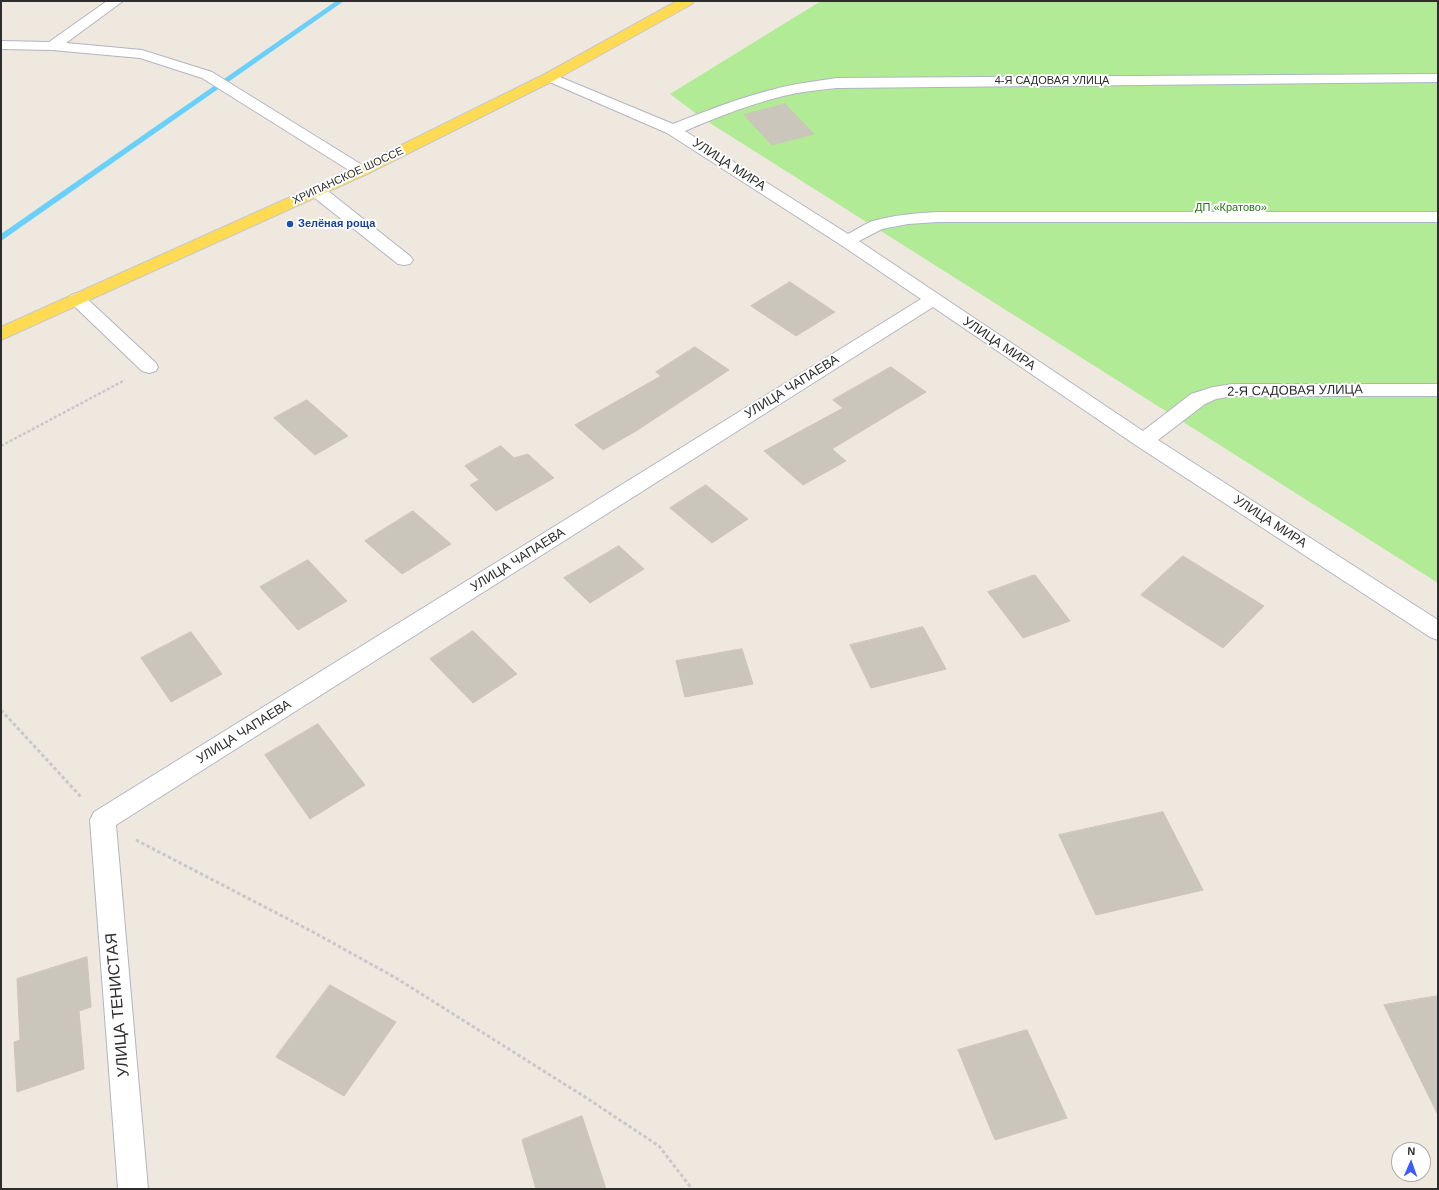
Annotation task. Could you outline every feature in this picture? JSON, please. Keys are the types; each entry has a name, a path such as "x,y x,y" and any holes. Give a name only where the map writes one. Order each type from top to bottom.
{"main road":[{"name":"ХРИПАНСКОЕ ШОССЕ","path":"1,334 361,171 550,77 687,1"}],"street":[{"path":"52,46 116,1"},
{"path":"1,46 52,46 142,54 207,75 264,112 361,171"},
{"name":"УЛИЦА МИРА","path":"550,77 673,130 847,241 1144,441 1438,631"},
{"name":"4-Я САДОВАЯ УЛИЦА","path":"673,130 702,118 768,96 796,88 837,83 1438,78"},
{"path":"317,191 404,260"},
{"path":"847,241 877,225 908,219 938,217 1438,217"},
{"path":"77,299 148,368"},
{"name":"УЛИЦА ЧАПАЕВА","path":"103,820 933,299"},
{"name":"2-Я САДОВАЯ УЛИЦА","path":"1144,441 1198,400 1213,392 1233,390 1438,390"},
{"name":"УЛИЦА ТЕНИСТАЯ","path":"103,820 133,1189"}],"path":[{"path":"1,446 148,368"},
{"path":"1,710 103,820 136,840 313,932 403,982 585,1097 659,1146 692,1189"}],"green space":[{"name":"ДП «Кратово»","path":"821,1 1438,1 1438,583 702,118 670,94"}],"building":[{"path":"785,104 814,134 772,145 744,115"},
{"path":"790,282 835,312 796,336 751,306"},
{"path":"695,347 729,370 636,431 603,450 575,425 661,376 656,372"},
{"path":"891,367 926,392 832,449 846,461 803,485 764,451 843,408 833,400"},
{"path":"307,400 348,436 315,455 274,418"},
{"path":"501,446 514,458 528,454 554,478 496,511 470,485 479,480 465,466"},
{"path":"706,485 748,519 712,543 670,508"},
{"path":"413,511 451,544 402,574 365,541"},
{"path":"619,546 644,569 590,603 564,578"},
{"path":"1183,556 1264,606 1223,648 1141,595"},
{"path":"308,560 347,601 298,630 260,587"},
{"path":"1035,575 1070,621 1023,638 988,592"},
{"path":"923,627 946,669 871,688 850,645"},
{"path":"473,631 517,674 473,703 430,659"},
{"path":"191,632 222,674 171,702 141,658"},
{"path":"742,649 753,684 685,697 676,661"},
{"path":"318,724 365,785 310,819 265,755"},
{"path":"1163,812 1203,890 1096,915 1059,835"},
{"path":"87,957 91,1007 79,1011 84,1069 17,1092 14,1042 20,1040 17,979"},
{"path":"330,985 396,1022 344,1096 276,1057"},
{"path":"1438,996 1438,1115 1384,1005"},
{"path":"1027,1030 1067,1118 995,1140 958,1050"},
{"path":"582,1116 606,1189 536,1189 522,1140"}],"waterway":[{"path":"1,238 341,1"}],"place":[{"name":"Зелёная роща","path":"290,224"}]}
